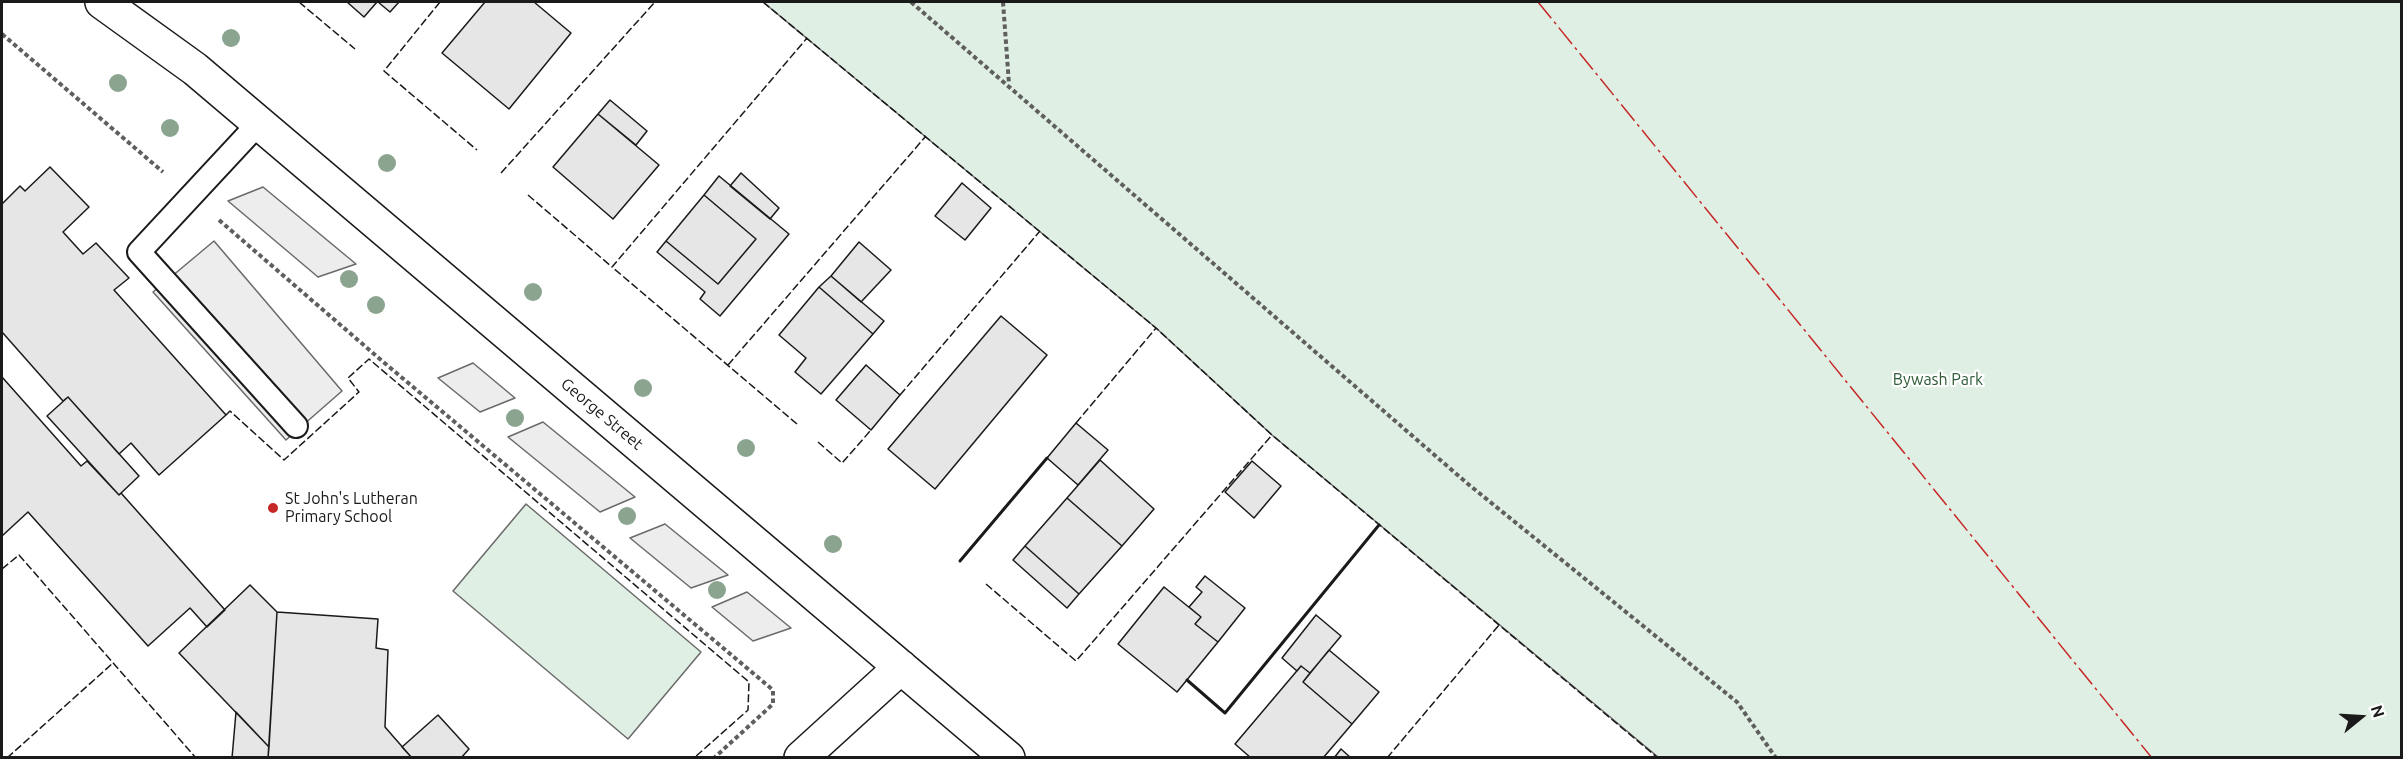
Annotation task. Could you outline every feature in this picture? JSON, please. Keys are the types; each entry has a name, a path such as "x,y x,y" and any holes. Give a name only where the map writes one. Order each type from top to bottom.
{"street":[{"name":"George Street","path":"102,2 195,69"},
{"name":"George Street","path":"130,2 195,69 258,124 1008,758"},
{"path":"801,758 902,667"}],"lane":[{"path":"258,124 139,252 296,426"}],"path":[{"path":"911,2 1468,484 1737,702 1776,758"},
{"path":"1003,2 1009,85"},
{"path":"2,34 381,360 773,690 773,704 714,758"}],"green space":[{"name":"Bywash Park","path":"763,2 2401,2 2401,757 1658,757 1272,435 1156,328"},
{"path":"526,504 701,652 628,739 453,591"}],"shaded area":[{"path":"263,187 356,264 318,277 228,201"},
{"path":"214,241 342,391 286,440 153,292"},
{"path":"473,363 515,398 480,412 438,378"},
{"path":"543,422 635,497 600,512 508,437"},
{"path":"665,524 728,575 691,588 630,538"},
{"path":"747,592 791,628 753,641 712,607"}],"building":[{"path":"347,2 377,2 364,17"},
{"path":"378,2 399,2 390,12"},
{"path":"485,2 534,2 571,33 509,109 442,53"},
{"path":"610,100 647,131 636,145 598,114"},
{"path":"598,114 659,165 613,219 553,167"},
{"path":"50,167 89,207 63,232 83,254 96,243 129,278 114,290 226,415 159,475 131,443 119,454 68,397 63,401 2,332 2,204 20,186 25,191"},
{"path":"741,173 779,208 770,219 730,186"},
{"path":"719,176 789,234 720,316 700,299 705,292 657,252 666,241 718,284 756,239 704,195"},
{"path":"962,183 991,208 965,240 935,216"},
{"path":"704,195 756,239 718,284 666,241"},
{"path":"859,242 891,270 861,302 831,276"},
{"path":"831,276 884,321 873,334 819,287"},
{"path":"819,287 873,334 821,394 795,372 806,358 779,335"},
{"path":"1001,316 1047,355 935,489 888,449"},
{"path":"866,365 900,395 871,430 836,400"},
{"path":"2,377 81,466 87,461 119,495 121,493 225,610 207,627 190,608 148,646 28,512 2,536"},
{"path":"68,397 139,476 119,495 47,416"},
{"path":"1076,423 1108,450 1078,485 1047,458"},
{"path":"1100,460 1154,509 1122,546 1067,498"},
{"path":"1252,461 1281,486 1254,518 1225,492"},
{"path":"1067,498 1122,546 1079,594 1025,546"},
{"path":"1025,546 1079,594 1067,608 1013,560"},
{"path":"1205,576 1245,608 1218,642 1195,624 1201,617 1189,607 1202,592 1196,587"},
{"path":"250,585 277,612 269,747 179,653"},
{"path":"1164,587 1201,617 1195,624 1218,642 1177,692 1118,644"},
{"path":"277,612 378,619 376,648 388,650 385,727 412,758 268,758"},
{"path":"1316,615 1341,636 1310,673 1301,666 1297,671 1282,658"},
{"path":"1329,650 1379,692 1352,724 1303,682"},
{"path":"1301,666 1310,673 1303,682 1352,724 1323,758 1251,758 1235,744"},
{"path":"236,712 269,747 268,758 232,758"},
{"path":"438,715 469,749 461,758 412,758 402,747"},
{"path":"1341,749 1351,758 1334,758"}],"fence":[{"path":"299,2 355,49"},
{"path":"440,2 384,71 477,150"},
{"path":"501,173 655,2"},
{"path":"763,2 1156,328 1272,435 1658,758"},
{"path":"797,424 612,267 807,38"},
{"path":"728,365 926,136"},
{"path":"528,195 612,267"},
{"path":"900,395 1040,231"},
{"path":"1076,423 1156,328"},
{"path":"226,415 230,411 284,460 359,392 348,378 369,359 749,682 748,710 694,758"},
{"path":"818,442 842,463 871,430"},
{"path":"986,584 1076,661 1272,435"},
{"path":"2,569 19,555 196,758"},
{"path":"1387,758 1499,625"},
{"path":"7,758 113,663"}],"wall":[{"path":"960,561 1047,458"},
{"path":"1187,680 1225,713 1379,525"}],"power":[{"path":"1538,2 2152,758"}],"place":[{"name":"St John's Lutheran Primary School","path":"273,508"}]}
